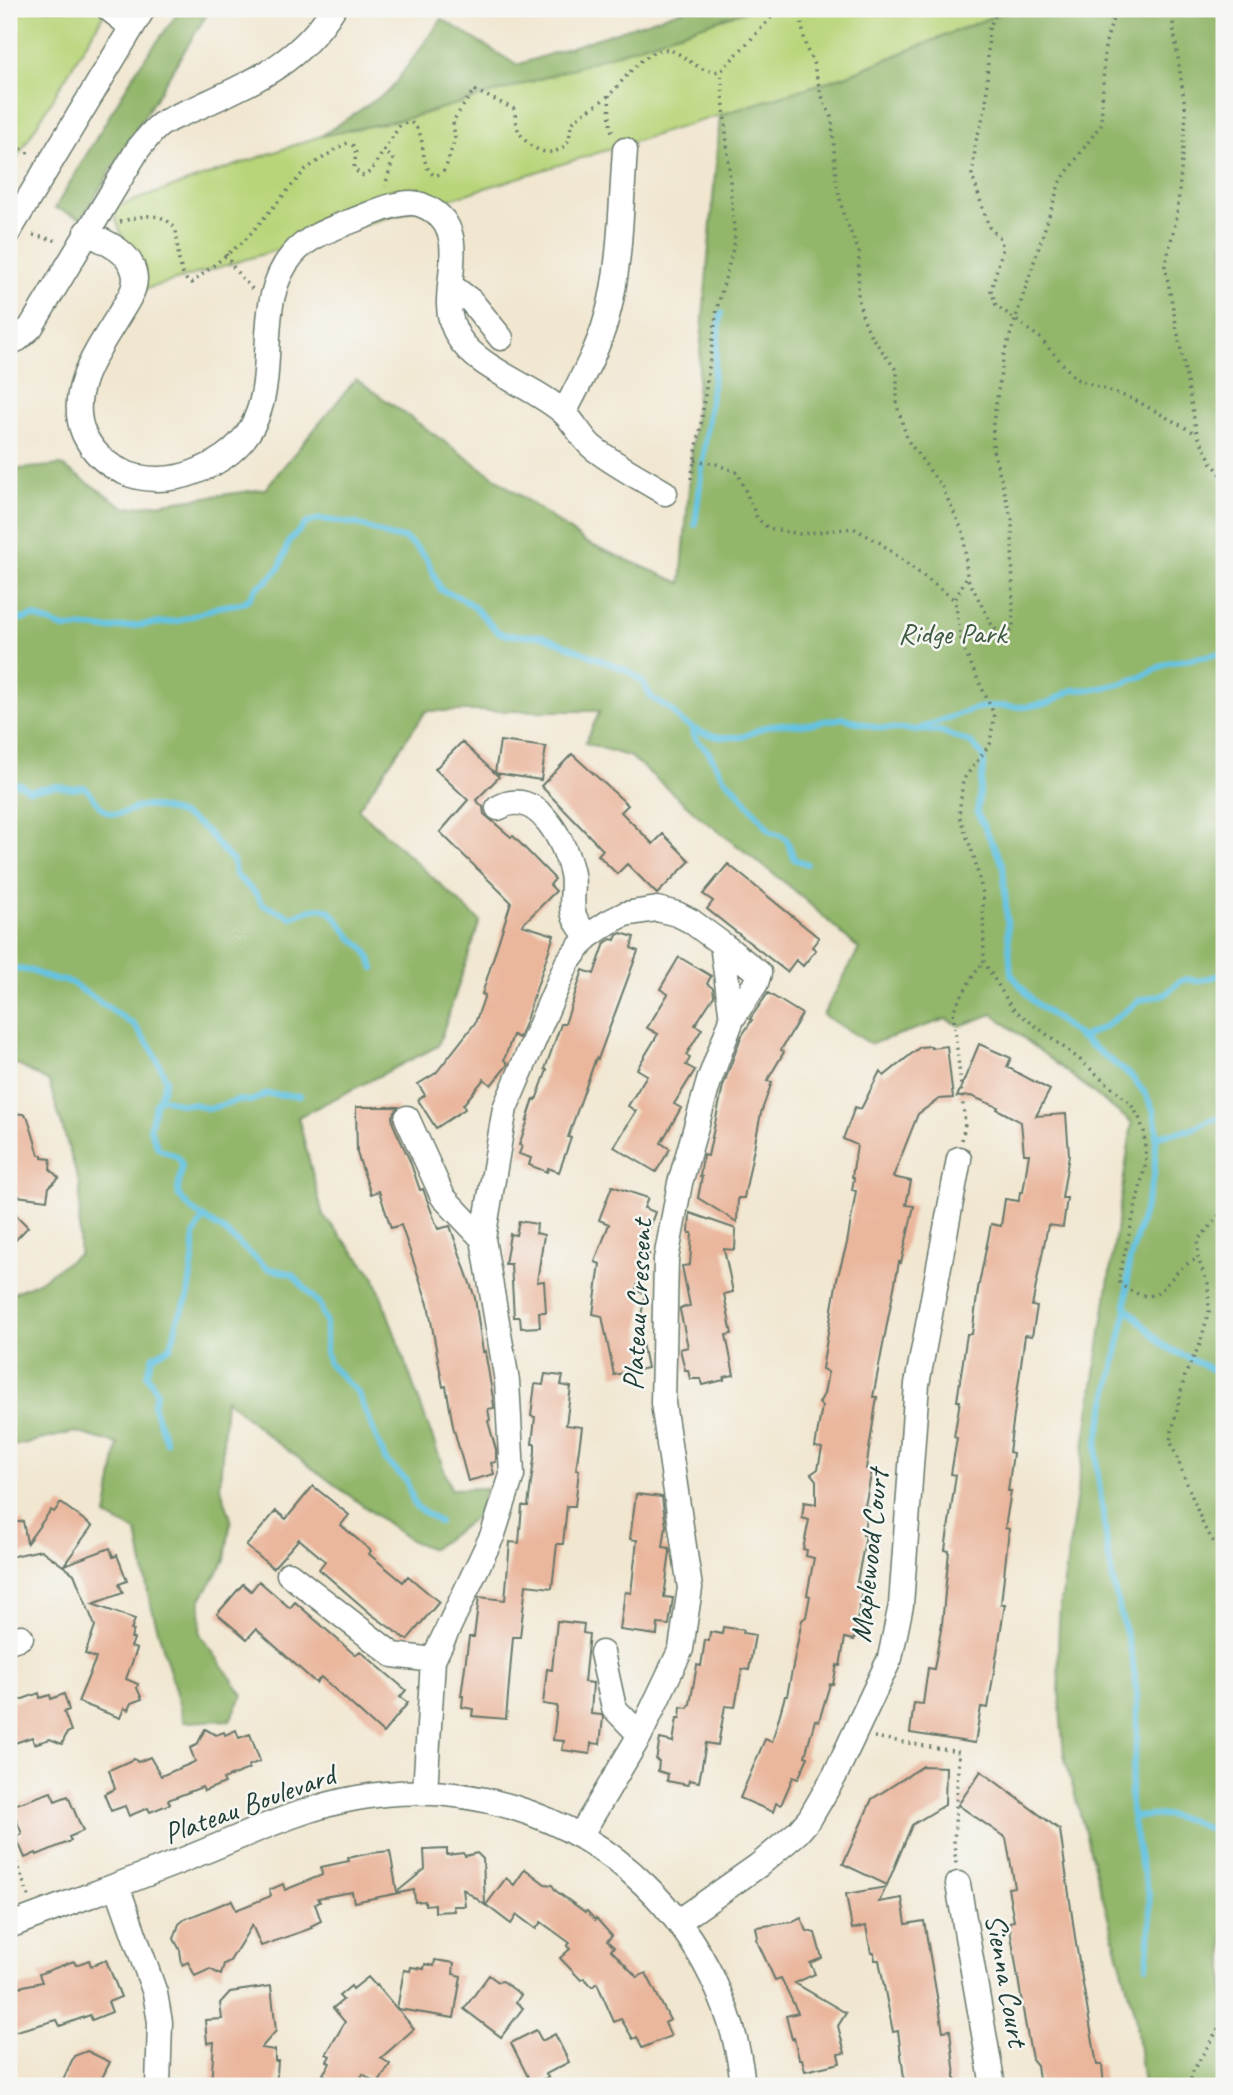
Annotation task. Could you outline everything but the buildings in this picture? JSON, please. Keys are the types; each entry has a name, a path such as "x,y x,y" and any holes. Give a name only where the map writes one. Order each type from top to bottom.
{"street":[{"path":"9,231 138,18 110,9"},
{"path":"9,343 31,327 77,238 138,149 161,125 255,81 282,65 303,48 334,9"},
{"path":"564,413 599,340 613,293 625,150"},
{"path":"77,238 121,251 135,273 131,295 83,380 79,408 81,424 89,444 106,462 125,473 163,479 193,473 218,461 241,440 253,424 263,400 273,298 286,264 311,239 328,230 412,203 432,211 445,223 452,242 449,315 460,341 486,363 564,413 591,446 664,493"},
{"path":"450,285 471,301 501,338"},
{"path":"498,808 524,803 533,807 553,828 564,847 572,876 575,917 587,937"},
{"path":"425,1792 433,1660 493,1534 512,1475 507,1381 483,1239 505,1108 567,963 587,937 625,914 657,909 677,914 691,921 760,973 732,1019"},
{"name":"Plateau Crescent","path":"580,1836 640,1735 681,1648 690,1588 663,1403 666,1259 680,1183 709,1081 732,1019 722,944"},
{"path":"407,1118 443,1197 483,1239"},
{"name":"Maplewood Court","path":"678,1923 759,1865 798,1832 823,1797 890,1658 901,1605 916,1384 959,1159"},
{"path":"289,1574 393,1655 433,1660"},
{"path":"602,1653 614,1708 640,1735"},
{"name":"Plateau Boulevard","path":"9,1926 318,1808 356,1798 425,1792 486,1800 545,1818 580,1836 632,1872 654,1894 698,1951 713,1978 726,2008 743,2086"},
{"name":"Sienna Court","path":"958,1884 993,2086"},
{"path":"117,1886 155,1993 160,2022 158,2086"}],"path":[{"path":"130,219 150,214 160,216 173,225 183,275 188,282 197,281 246,239 312,164 344,144 351,143 356,150 354,167 364,176 400,125 410,122 417,128 427,169 435,176 442,173 455,139 453,121 474,90 514,109 521,136 539,151 553,152 566,144 575,121 609,95 636,65 659,50 669,50 683,56 704,71 721,71 770,19 776,9"},
{"path":"799,9 806,48 832,119 836,180 843,213 859,252 858,297 863,318 871,336 897,371 897,406 908,441 942,487 964,534 967,578 993,627 1002,636 1009,635 1013,626 1012,520 993,450 993,424 1004,354 1060,182 1101,124 1105,45 1116,9"},
{"path":"998,9 989,28 986,107 976,141 972,175 989,227 1000,238 1003,248 991,290 996,305 1040,338 1076,379 1133,399 1197,434"},
{"path":"1171,9 1186,114 1177,216 1165,266 1197,434 1212,463 1224,478"},
{"path":"691,479 697,460 717,309 735,241 721,71"},
{"path":"609,95 610,125 618,144 625,150"},
{"path":"9,141 31,155"},
{"path":"383,149 393,159 385,184 391,208"},
{"path":"33,235 77,238"},
{"path":"226,254 246,283 257,293 273,298"},
{"path":"697,460 738,473 757,518 768,528 799,534 853,528 879,541 955,600"},
{"path":"967,578 955,600 962,645 994,714 990,744 970,767 963,780 958,815 974,857 983,894 984,962 1012,1008 1079,1059 1130,1103 1139,1116 1144,1132 1146,1162 1119,1278 1120,1284 1133,1293 1145,1295 1161,1291 1188,1262 1198,1259"},
{"path":"959,1159 965,1124 953,1011 984,962"},
{"path":"1224,1210 1198,1240 1198,1259 1208,1284 1209,1311 1200,1344 1185,1375 1170,1440 1204,1527 1216,1545 1224,1549"},
{"path":"855,1734 959,1752 954,1843 958,1884"},
{"path":"9,1842 36,1915"},
{"path":"1189,2086 1193,2071 1224,2020"}],"green space":[{"path":"9,9 107,9 9,171"},
{"path":"181,9 210,9 82,218 55,208 137,69"},
{"path":"686,9 751,9 534,81 412,117 321,136 390,90 442,19 517,65"},
{"path":"751,9 1011,9 845,76 437,203 142,290 112,208 321,136 412,117 534,81"},
{"name":"Ridge Park","path":"1011,9 1224,9 1224,2086 1143,2086 1135,2016 1064,1755 1062,1737 1058,1664 1060,1609 1132,1123 993,1014 960,1026 946,1019 871,1044 823,1015 859,949 793,889 699,816 631,757 585,743 600,711 426,711 358,809 480,921 438,1046 298,1117 323,1215 374,1276 451,1489 487,1488 476,1517 432,1549 410,1540 267,1435 226,1399 220,1485 231,1519 225,1560 201,1599 200,1634 243,1695 230,1720 184,1722 149,1598 137,1532 106,1516 118,1444 75,1432 9,1447 9,1295 38,1282 79,1254 80,1186 49,1082 9,1060 9,470 61,465 126,508 265,489 356,379 587,543 681,583 720,115 845,76"}],"waterway":[{"path":"695,525 721,313"},
{"path":"9,618 24,619 33,616 64,628 106,629 178,621 218,607 242,603 250,598 256,588 280,567 289,541 307,523 319,519 357,524 392,537 404,538 416,547 426,558 441,590 474,607 497,631 506,635 543,636 628,671 642,681 652,698 670,709 682,722 700,732 719,737 742,737 765,727 802,725 843,718 878,728 940,731 971,743 983,756 977,812 1003,865 1011,974 1033,1001 1131,1076 1153,1109 1157,1128 1154,1176 1129,1263 1125,1317 1097,1443 1097,1467 1108,1553 1132,1656 1137,1696 1137,1738 1131,1783 1131,1811 1149,1894 1151,1916 1147,1966"},
{"path":"921,728 973,709 992,706 1025,707 1048,703 1072,690 1097,689 1120,684 1167,663 1224,653"},
{"path":"692,729 695,738 708,751 724,778 771,832 787,840 794,859 807,864"},
{"path":"9,783 20,784 29,790 56,786 74,789 84,787 102,808 111,813 148,806 165,809 190,819 205,830 233,861 235,874 256,894 262,904 292,917 314,909 327,910 364,948 374,968"},
{"path":"9,968 32,971 48,978 70,982 134,1025 152,1049 166,1079 155,1106 150,1129 158,1148 178,1157 182,1165 179,1196 192,1210 224,1231 267,1268 292,1274 320,1305 326,1323 326,1352 329,1364 358,1393 386,1461 406,1480 415,1506 439,1522"},
{"path":"1080,1038 1104,1027 1140,1000 1166,994 1179,982 1186,979 1198,981 1224,974"},
{"path":"160,1097 209,1109 238,1100 251,1101 267,1094 300,1096"},
{"path":"1156,1136 1189,1130 1212,1119 1224,1118"},
{"path":"166,1442 153,1405 157,1392 147,1374 153,1356 171,1347 178,1319 188,1297 194,1235 203,1219"},
{"path":"1126,1307 1164,1346 1213,1370 1224,1369"},
{"path":"1133,1817 1165,1815 1189,1820 1224,1836"}]}
